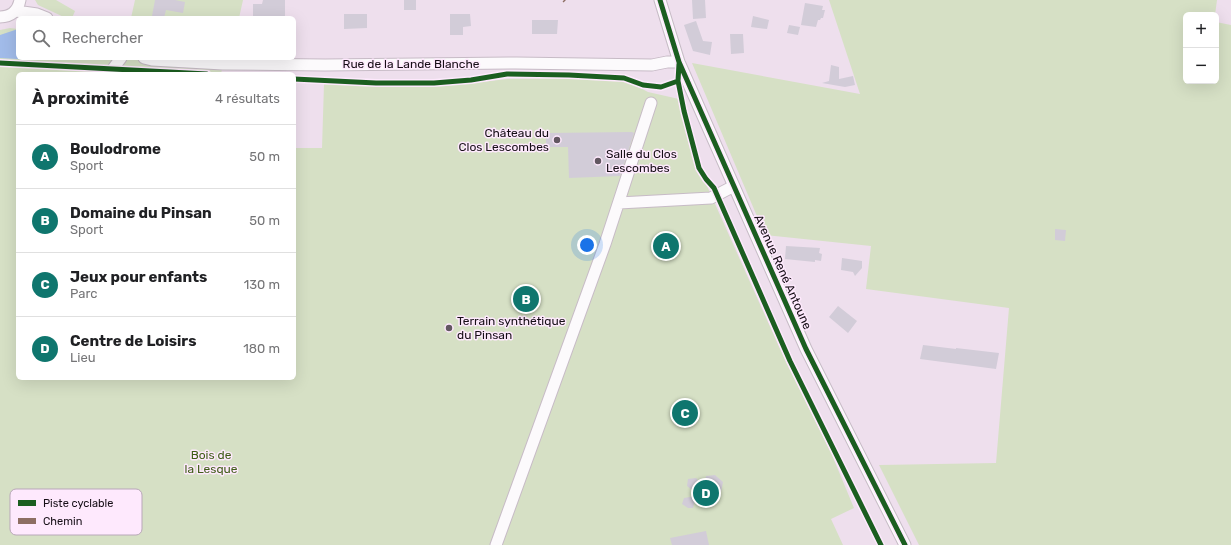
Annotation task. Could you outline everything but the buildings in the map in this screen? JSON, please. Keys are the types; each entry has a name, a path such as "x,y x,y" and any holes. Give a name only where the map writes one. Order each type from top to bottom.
{"street":[{"name":"Avenue René Antoune","path":"660,0 679,62 806,349 905,545"},
{"path":"0,17 6,17 12,14 19,4 42,16"},
{"path":"111,72 120,60"},
{"name":"Rue de la Lande Blanche","path":"152,60 223,64 325,65 516,63 652,64 679,62"},
{"path":"496,545 605,244 651,103"},
{"path":"619,203 711,198 734,186"}],"green space":[{"path":"35,0 56,0 75,11 73,16 62,16 38,5"},
{"path":"135,0 243,0 239,16 131,16"},
{"path":"829,0 1217,0 1215,12 1183,12 1183,84 1219,84 1219,23 1231,25 1231,545 919,545 879,465 996,463 1009,308 866,289 871,246 765,235 692,63 860,94"},
{"name":"Bois de la Lesque","path":"10,28 16,29 16,60 171,60 223,64 221,72 16,72 16,380 296,380 296,148 322,148 324,84 443,86 508,79 566,78 627,81 648,92 679,99 697,169 707,186 785,360 832,455 854,508 831,519 843,545 0,545 0,30"}],"water":[{"path":"16,30 16,59 0,58 0,35"}],"cycle path":[{"path":"660,0 679,62 806,349 905,545"},
{"path":"0,63 169,72"},
{"path":"679,64 678,81 684,111 699,168 714,188 790,361 881,545"},
{"path":"296,79 376,83 434,83 471,80 507,74 624,78 643,85 661,87 678,81"}],"place":[{"name":"Château du Clos Lescombes","path":"557,140"},
{"name":"Salle du Clos Lescombes","path":"598,161"},
{"name":"Boulodrome","path":"666,246"},
{"name":"Domaine du Pinsan","path":"526,299"},
{"name":"Terrain synthétique du Pinsan","path":"449,328"},
{"name":"Jeux pour enfants","path":"685,413"},
{"name":"Centre de Loisirs","path":"706,493"}]}
